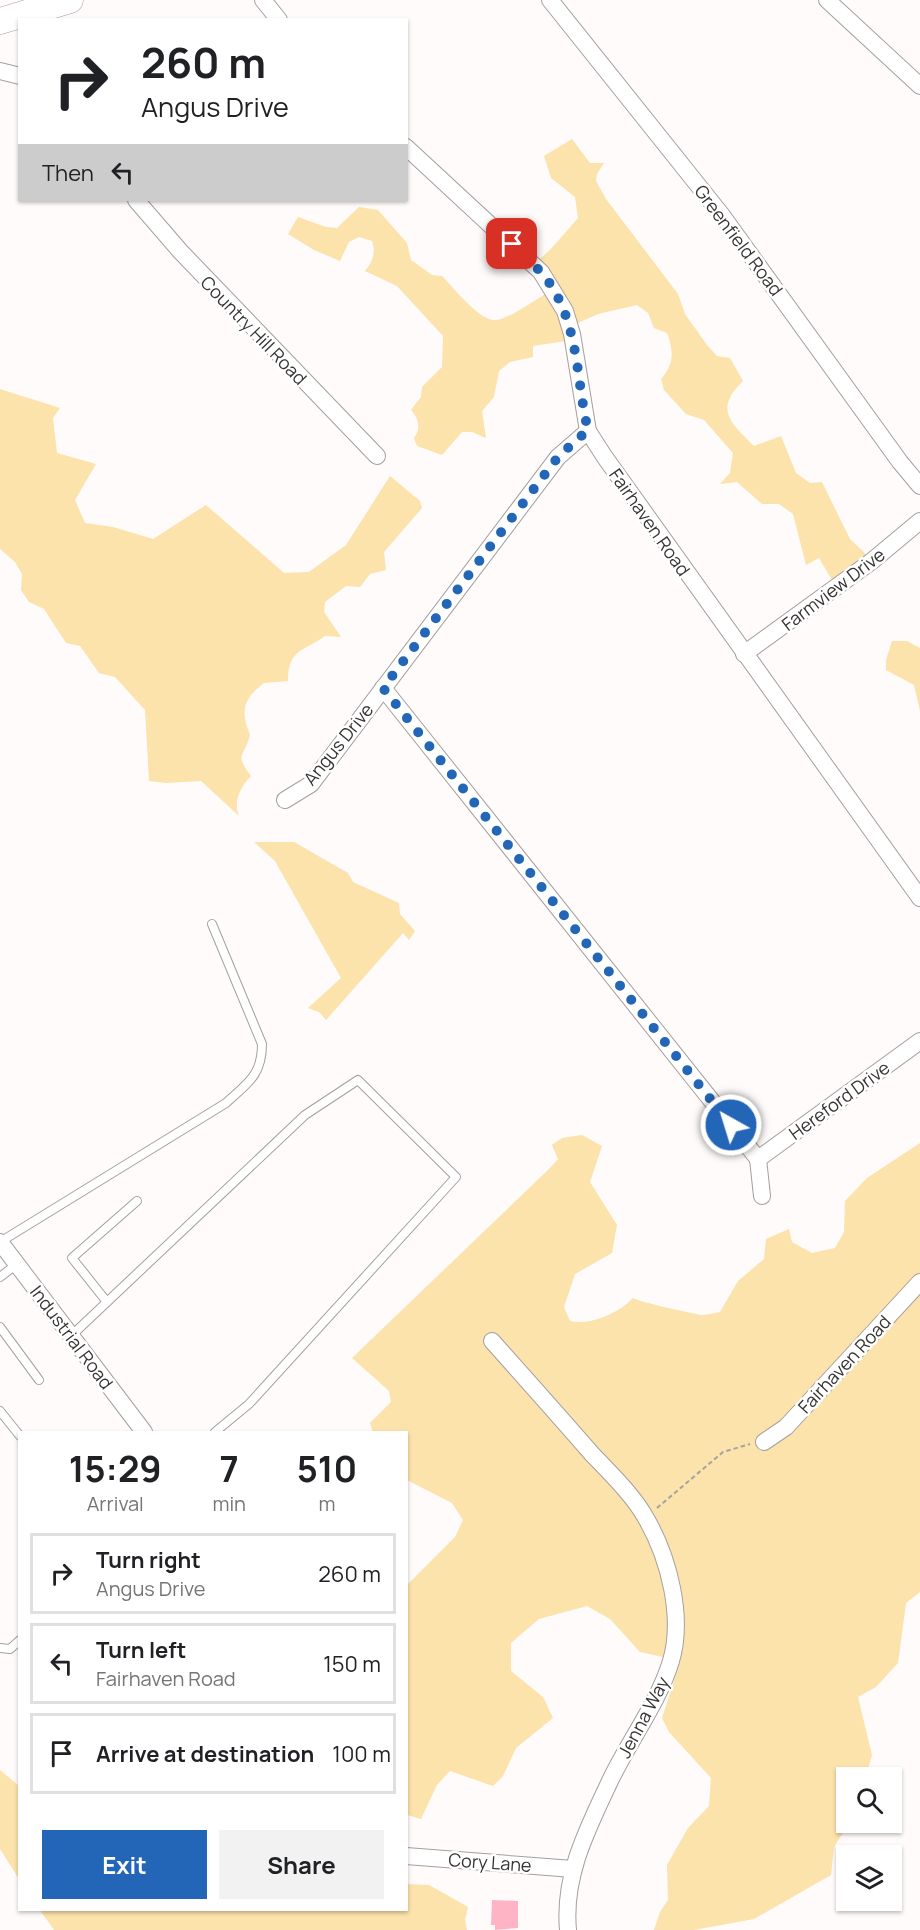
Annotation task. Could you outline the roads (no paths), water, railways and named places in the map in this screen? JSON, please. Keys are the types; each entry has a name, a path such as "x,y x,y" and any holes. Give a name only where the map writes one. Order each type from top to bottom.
{"main road":[{"path":"0,21 70,0"}],"street":[{"path":"263,0 277,18"},
{"name":"Greenfield Road","path":"550,0 721,214 893,453 920,486"},
{"path":"827,0 920,86"},
{"path":"0,71 18,76"},
{"name":"Fairhaven Road","path":"408,149 541,272 554,290 572,334 588,430 744,654 920,898"},
{"name":"Country Hill Road","path":"136,201 180,251 377,456"},
{"name":"Angus Drive","path":"285,800 310,784 558,457 588,430"},
{"name":"Farmview Drive","path":"744,654 872,561 920,521"},
{"path":"383,688 758,1159 762,1197"},
{"name":"Hereford Drive","path":"758,1159 920,1041"},
{"name":"Industrial Road","path":"0,1242 143,1431"},
{"name":"Fairhaven Road","path":"764,1442 786,1427 920,1282"},
{"name":"Jenna Way","path":"492,1341 622,1487 646,1518 659,1544 672,1587 675,1626 672,1658 662,1686 599,1804 573,1869 568,1930"},
{"name":"Cory Lane","path":"408,1856 573,1869"}],"lane":[{"path":"0,1242 226,1103 255,1077 262,1061 262,1044 212,924"},
{"path":"71,1336 305,1115 358,1080 456,1177 249,1404 216,1431"},
{"path":"106,1302 72,1258 137,1202"},
{"path":"0,1277 16,1264"},
{"path":"0,1327 39,1380"},
{"path":"0,1411 18,1434"},
{"path":"0,1648 10,1649 18,1642"}]}
